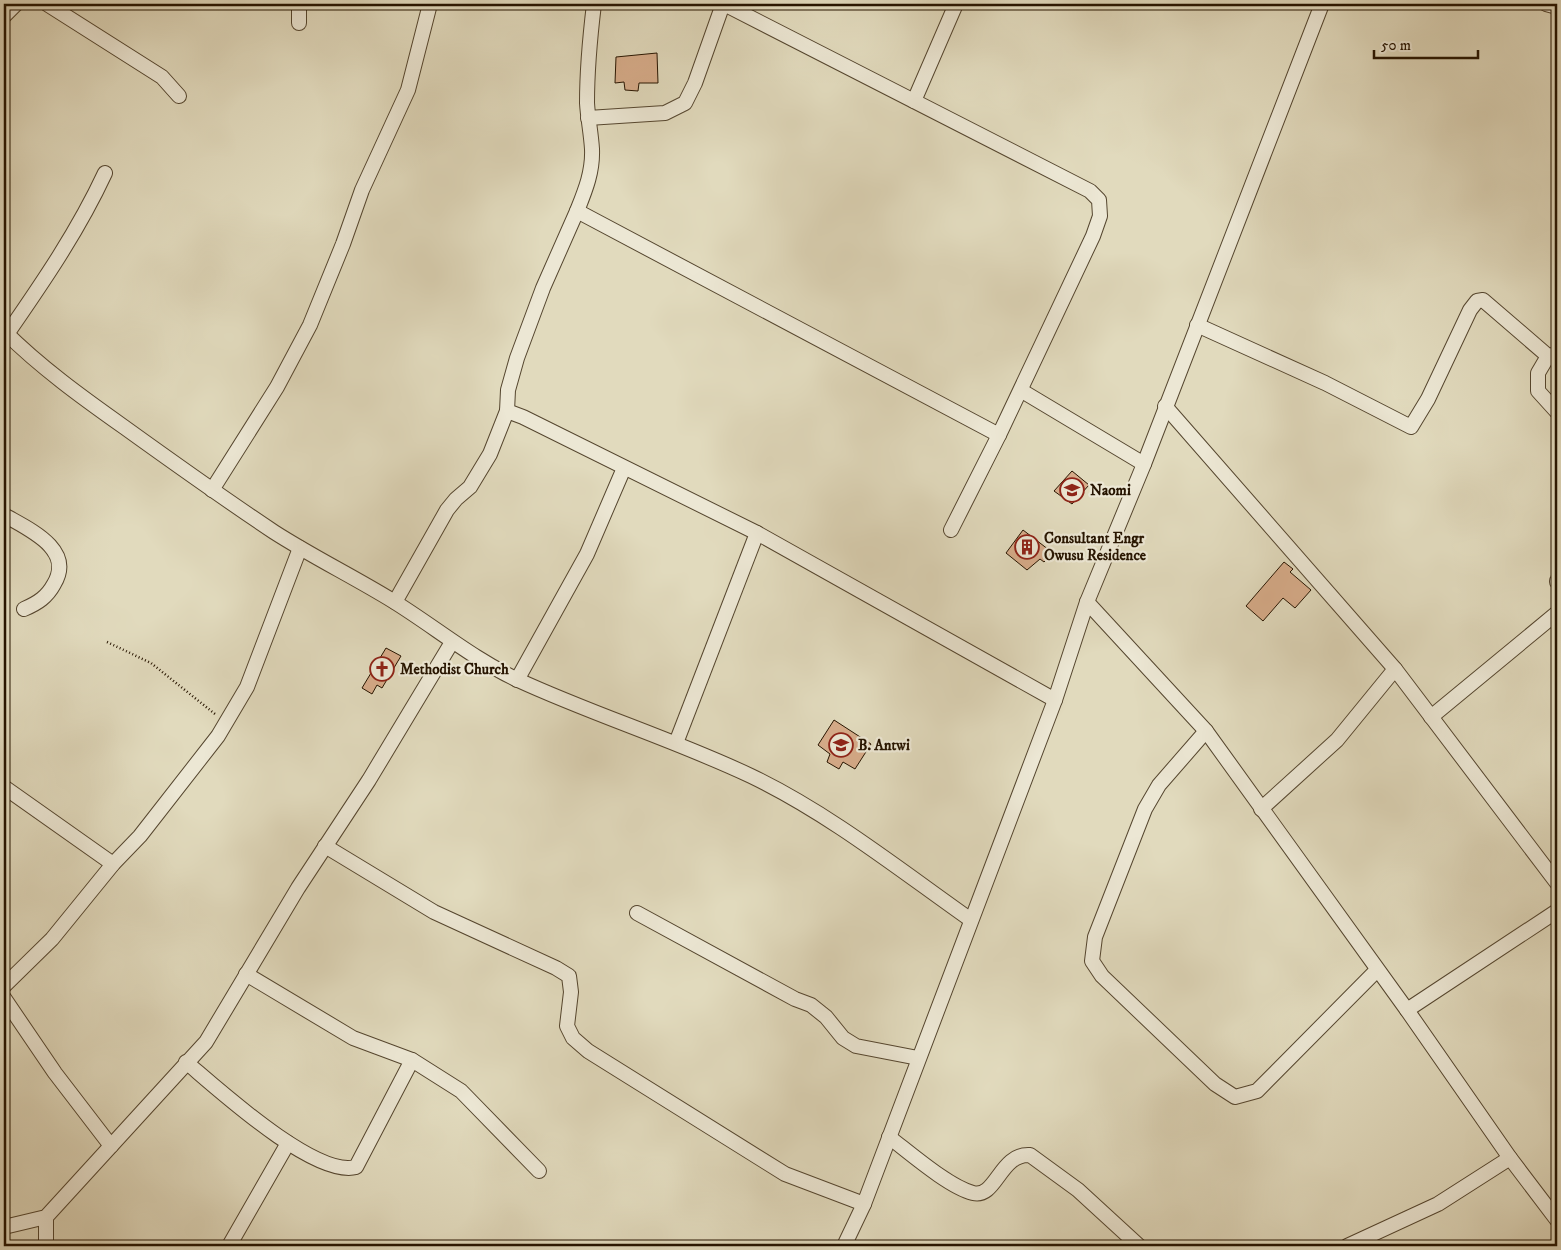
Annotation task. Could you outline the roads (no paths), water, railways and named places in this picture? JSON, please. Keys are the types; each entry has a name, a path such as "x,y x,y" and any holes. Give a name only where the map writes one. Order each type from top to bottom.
{"street":[{"path":"4,16 16,4"},
{"path":"47,4 162,77 179,96"},
{"path":"299,4 299,23"},
{"path":"212,490 278,387 310,325 343,244 362,190 408,90 430,4"},
{"path":"395,602 447,510 470,487 485,462 507,411 508,390 517,358 543,288 590,178 592,149 588,118 589,43 594,4"},
{"path":"588,118 607,115 665,113 685,103 695,83 724,4 1090,192 1099,200 1100,216 1093,236 1022,391 951,530"},
{"path":"914,101 956,4"},
{"path":"844,1246 864,1204 1055,700 1087,602 1144,464 1322,4"},
{"path":"1546,4 1557,7"},
{"path":"105,173 84,217 61,257 5,333 96,407 212,490 300,548 395,602 452,642 517,680 676,743 752,777 808,808 971,920"},
{"path":"577,212 999,435"},
{"path":"1197,325 1325,382 1411,427 1428,399 1470,310 1477,301 1483,300 1553,355 1538,373 1538,391 1557,412"},
{"path":"1022,391 1144,464"},
{"path":"1165,406 1395,669 1557,883"},
{"path":"507,411 524,417 757,533 1055,700"},
{"path":"517,680 587,554 624,468"},
{"path":"4,515 42,536 55,552 60,565 59,576 45,597 36,604 24,608"},
{"path":"676,743 757,533"},
{"path":"4,986 52,939 113,864 140,836 187,778 226,722 247,686 300,548"},
{"path":"1087,602 1206,731 1407,1010 1510,1158 1555,1212"},
{"path":"1431,717 1557,613"},
{"path":"4,1227 46,1217 206,1042 246,974 369,780 452,642"},
{"path":"1261,809 1337,740 1395,669"},
{"path":"1206,731 1159,785 1145,809 1095,938 1092,962 1102,976 1215,1084 1235,1097 1257,1091 1378,970"},
{"path":"4,788 113,864"},
{"path":"326,846 434,912 556,968 569,976 571,992 567,1026 573,1038 588,1050 785,1174 864,1204"},
{"path":"1407,1010 1557,911"},
{"path":"637,913 795,999 811,1005 826,1017 843,1038 856,1046 918,1058"},
{"path":"246,974 353,1038 412,1060 462,1091 540,1171"},
{"path":"4,998 55,1073 111,1146"},
{"path":"186,1062 268,1131 337,1167 348,1169 356,1167 412,1060"},
{"path":"889,1137 950,1182 974,1194 986,1191 1010,1160 1020,1154 1030,1155 1078,1190 1139,1246"},
{"path":"229,1246 288,1143"},
{"path":"1347,1246 1438,1204 1510,1158"},
{"path":"46,1217 46,1246"}],"place":[{"name":"Naomi","path":"1072,490"},
{"name":"Consultant Engr Owusu Residence","path":"1027,547"},
{"name":"Methodist Church","path":"382,669"},
{"name":"B. Antwi","path":"841,745"}]}
